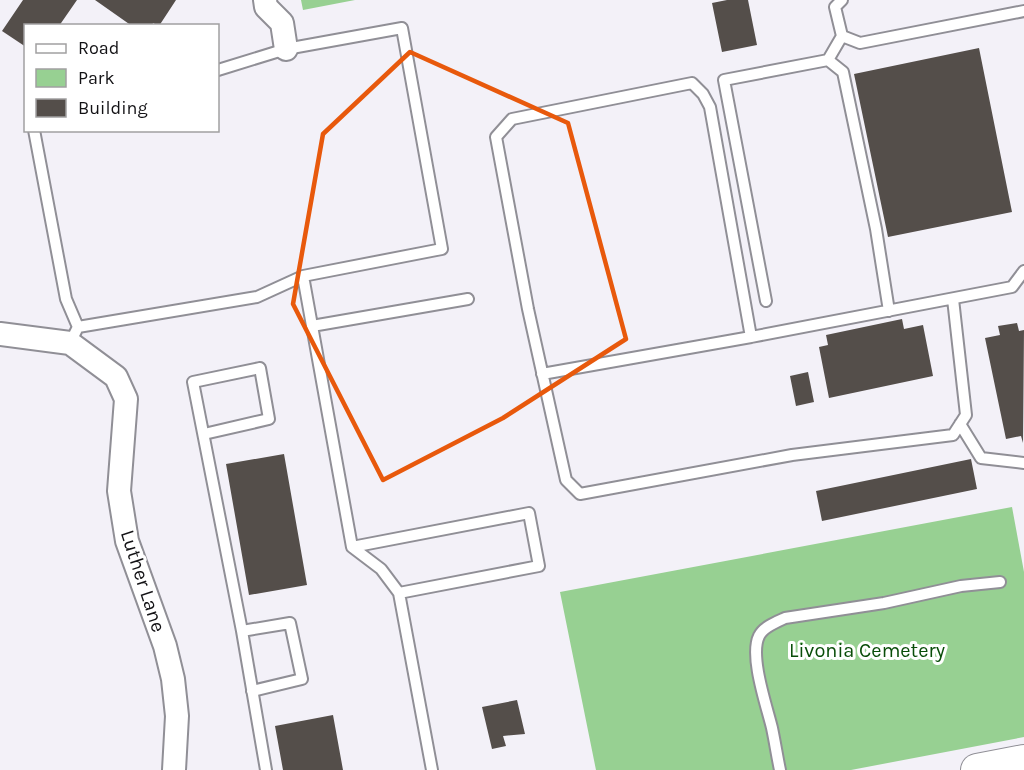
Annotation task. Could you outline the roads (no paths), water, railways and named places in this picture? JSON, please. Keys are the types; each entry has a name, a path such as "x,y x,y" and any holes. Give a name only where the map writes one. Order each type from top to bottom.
{"main road":[{"path":"977,770 1024,761"}],"street":[{"path":"265,0 266,7 282,23 286,49"},
{"path":"0,334 74,335"},
{"name":"Luther Lane","path":"74,335 116,377 126,399 119,491 127,541 165,646 173,679 177,716 174,770"}],"lane":[{"path":"766,301 724,80 828,60 842,36 835,7 842,0"},
{"path":"842,36 860,43 1024,11"},
{"path":"34,132 74,335 257,297 303,276 442,249 402,28 286,49 219,70"},
{"path":"828,60 843,72 876,229 889,311"},
{"path":"751,337 711,107 692,83 512,119 496,137 528,309 566,480 580,494 792,455 952,435 966,415 953,298"},
{"path":"542,374 1012,287 1024,271"},
{"path":"303,276 352,547 381,569 399,593 432,770"},
{"path":"312,326 468,299"},
{"path":"204,434 269,420 260,368 193,382 242,631 266,770"},
{"path":"960,424 981,458 1024,463"},
{"path":"352,547 530,513 539,566 399,593"},
{"path":"780,770 759,676 756,651 759,635 771,624 785,618 884,603 950,588 1000,582"},
{"path":"242,631 290,622 302,680 252,691"}],"park label":[{"name":"Livonia Cemetery","path":"867,650"}]}
